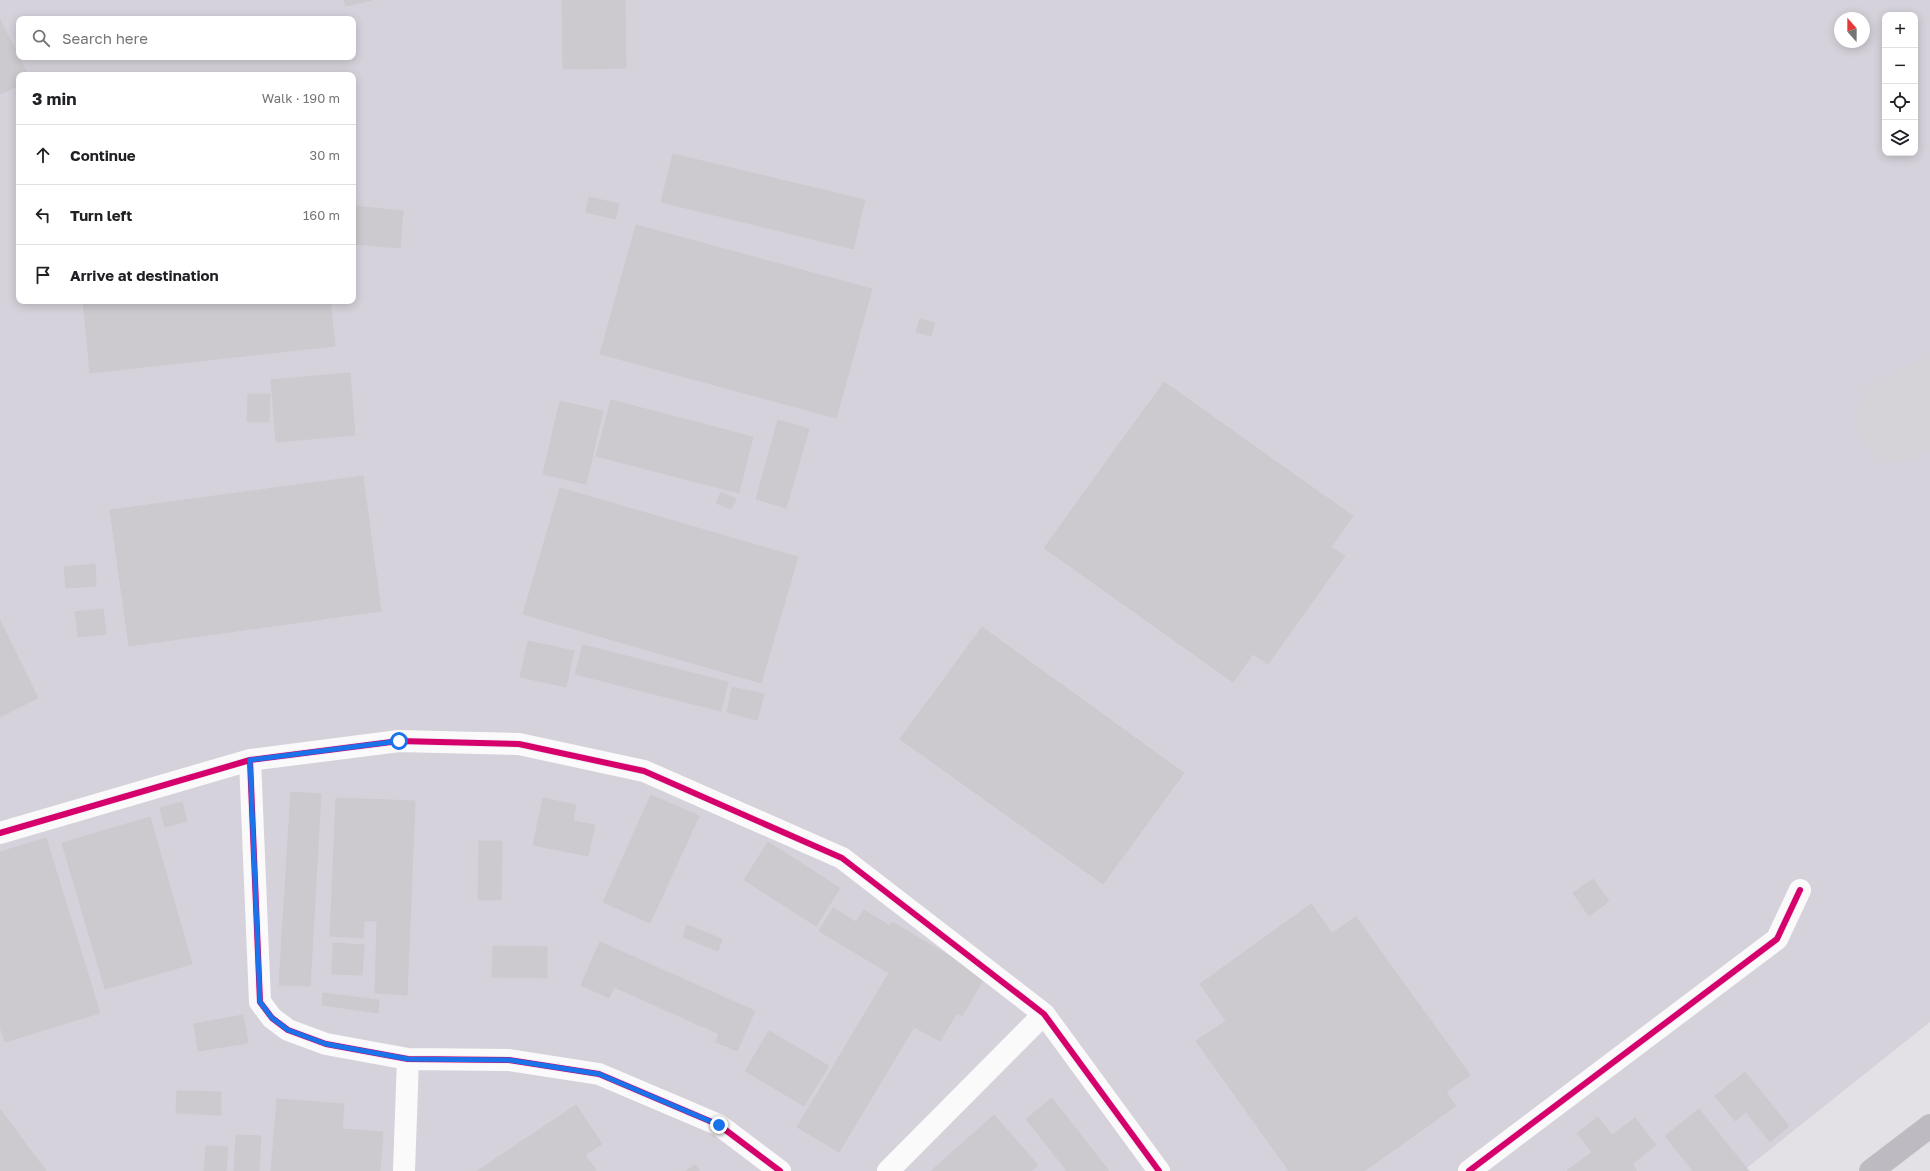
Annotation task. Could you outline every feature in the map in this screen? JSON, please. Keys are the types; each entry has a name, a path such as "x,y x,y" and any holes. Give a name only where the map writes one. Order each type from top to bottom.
{"highway":[{"path":"1871,1171 1930,1126"}],"street":[{"path":"0,833 250,760 399,741 519,744 644,771 842,858 1044,1014 1159,1171"},
{"path":"250,760 260,1002 272,1018 294,1032 326,1044 408,1059 509,1060 599,1074 719,1125 780,1171"},
{"path":"1469,1171 1777,939 1800,890"},
{"path":"888,1171 1044,1014"},
{"path":"404,1171 408,1059"}],"shaded area":[{"path":"0,0 1930,0 1930,1022 1743,1171 0,1171"}],"building":[{"path":"344,0 372,0 346,6"},
{"path":"562,0 625,0 626,68 563,69"},
{"path":"0,20 16,51 16,60 20,60 26,72 16,72 16,86 0,94"},
{"path":"673,154 865,200 853,249 661,202"},
{"path":"589,197 619,204 615,219 586,212"},
{"path":"356,206 403,211 400,248 356,244"},
{"path":"636,225 872,289 836,418 600,354"},
{"path":"83,304 330,304 335,346 90,373"},
{"path":"920,319 935,323 931,336 916,332"},
{"path":"350,373 355,435 276,442 271,380"},
{"path":"1164,382 1353,516 1331,547 1345,556 1268,664 1253,654 1233,682 1044,548"},
{"path":"248,394 270,394 269,422 247,422"},
{"path":"611,400 753,437 739,493 596,456"},
{"path":"560,401 603,411 586,484 543,474"},
{"path":"778,420 809,429 786,508 756,499"},
{"path":"363,476 381,611 129,646 110,510"},
{"path":"560,488 798,557 761,683 523,614"},
{"path":"721,492 736,499 731,509 716,503"},
{"path":"95,564 96,586 66,588 64,567"},
{"path":"103,609 106,634 78,637 75,612"},
{"path":"0,620 38,698 0,717"},
{"path":"982,627 1184,773 1103,884 900,739"},
{"path":"528,641 574,651 566,687 520,677"},
{"path":"583,645 728,682 721,711 575,674"},
{"path":"732,687 764,694 757,720 727,712"},
{"path":"291,792 321,794 310,986 279,985"},
{"path":"651,795 699,816 650,923 603,902"},
{"path":"336,798 415,801 407,995 375,993 377,921 364,921 363,938 330,936"},
{"path":"543,798 576,805 573,821 595,825 588,856 533,845"},
{"path":"182,802 187,821 165,827 160,808"},
{"path":"150,817 192,964 105,989 62,843"},
{"path":"46,838 100,1013 5,1042 0,1027 0,852"},
{"path":"479,841 502,841 501,900 478,900"},
{"path":"768,842 840,888 816,926 744,880"},
{"path":"1593,879 1609,901 1589,916 1573,893"},
{"path":"1311,904 1332,933 1356,917 1470,1075 1446,1092 1456,1106 1364,1171 1289,1171 1196,1041 1226,1021 1200,984"},
{"path":"833,908 856,922 864,910 890,926 892,922 985,977 962,1016 957,1013 940,1041 914,1027 839,1152 797,1127 889,973 819,931"},
{"path":"687,925 722,939 718,951 683,937"},
{"path":"600,942 755,1011 737,1051 716,1042 719,1034 614,987 609,998 581,985"},
{"path":"333,943 364,945 362,975 332,974"},
{"path":"493,946 547,947 547,978 492,977"},
{"path":"323,993 379,1000 378,1013 322,1005"},
{"path":"243,1015 248,1043 198,1051 194,1024"},
{"path":"769,1031 829,1066 804,1106 745,1071"},
{"path":"1745,1072 1789,1126 1770,1142 1746,1112 1735,1121 1715,1096"},
{"path":"177,1091 221,1092 221,1115 176,1113"},
{"path":"1052,1098 1109,1171 1067,1171 1026,1119"},
{"path":"277,1099 344,1104 342,1129 383,1132 380,1171 271,1171"},
{"path":"576,1105 602,1144 585,1155 596,1170 595,1171 477,1171"},
{"path":"0,1109 46,1171 0,1171"},
{"path":"1699,1109 1749,1171 1693,1171 1665,1136"},
{"path":"994,1115 1038,1165 1031,1171 931,1171"},
{"path":"1598,1117 1612,1135 1635,1118 1656,1145 1632,1164 1637,1171 1567,1171 1592,1152 1577,1133"},
{"path":"236,1135 261,1136 259,1171 234,1171"},
{"path":"206,1146 228,1147 226,1171 204,1171"},
{"path":"695,1165 700,1171 686,1171"}],"taxiway":[{"path":"1899,420 1930,401"}],"cycle path":[{"path":"0,833 250,760 399,741 519,744 644,771 842,858 1044,1014 1159,1171"},
{"path":"250,760 260,1002 272,1018 288,1030 326,1044 408,1059 509,1060 599,1074 719,1125 780,1171"},
{"path":"1469,1171 1777,939 1800,890"}],"route":[{"path":"399,741 250,760 260,1002 272,1018 288,1030 326,1044 408,1059 509,1060 599,1074 719,1125"}]}
